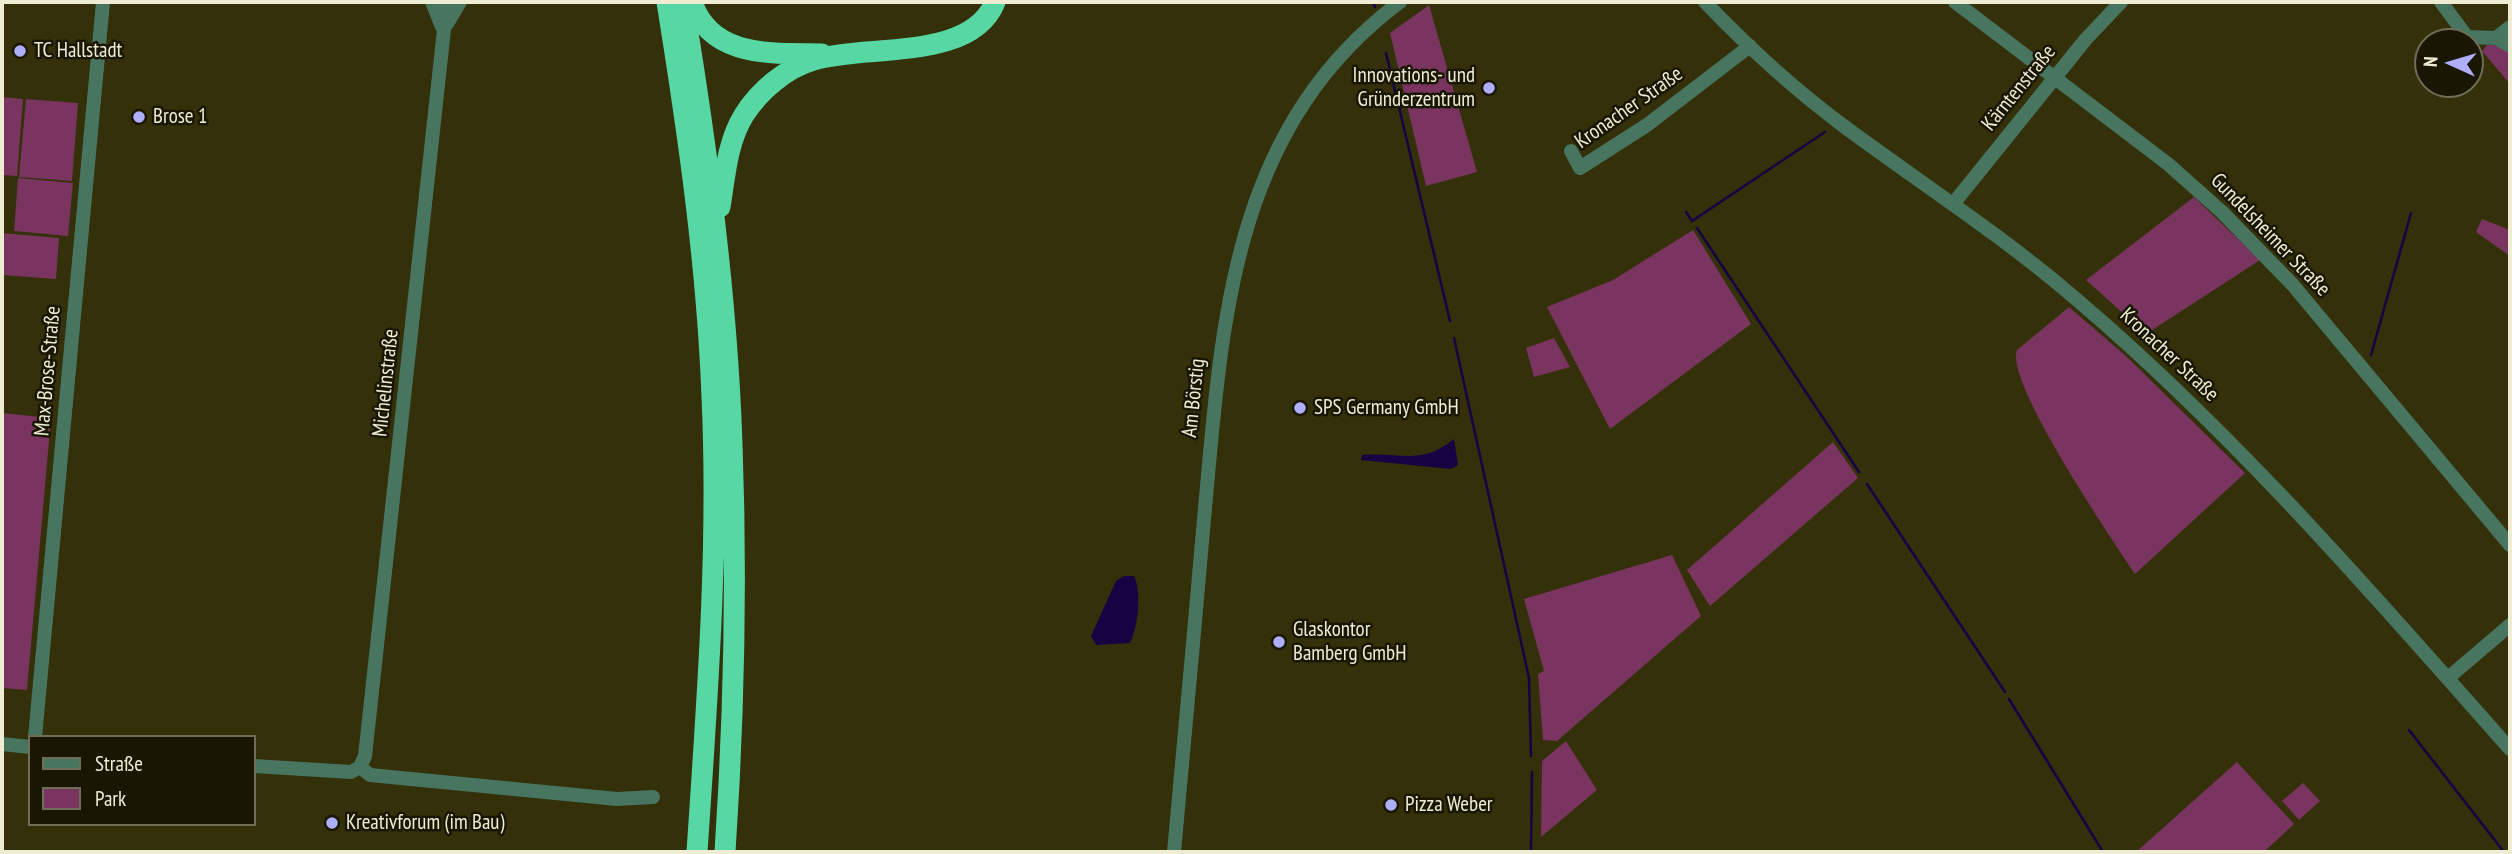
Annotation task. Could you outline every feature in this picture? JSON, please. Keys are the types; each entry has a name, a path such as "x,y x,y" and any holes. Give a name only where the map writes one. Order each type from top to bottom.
{"highway":[{"path":"667,2 699,223 712,397 712,603 696,852"},
{"path":"683,2 716,230 732,442 733,689 725,852"},
{"path":"692,2 709,31 724,42 740,48 842,55"},
{"path":"716,230 727,160 743,116 758,97 782,76 814,60 926,45 958,36 978,26 995,2"}],"street":[{"path":"432,2 444,32"},
{"name":"Michelinstraße","path":"360,767 368,737 447,2"},
{"path":"444,32 460,2"},
{"name":"Am Börstig","path":"1174,852 1218,370 1237,253 1260,187 1302,108 1350,47 1400,2"},
{"name":"Kronacher Straße","path":"1705,2 1750,46 1844,126 1953,204 2074,297 2197,408 2448,678 2510,749"},
{"name":"Gundelsheimer Straße","path":"1955,2 2204,194 2258,248 2510,545"},
{"name":"Kärntenstraße","path":"1953,204 2054,79 2121,2"},
{"path":"2441,2 2467,37 2496,38 2510,46"},
{"name":"Max-Brose-Straße","path":"35,735 102,5"},
{"path":"2496,38 2510,27"},
{"name":"Kronacher Straße","path":"1571,151 1580,168 1647,125 1750,46"},
{"path":"2448,678 2510,625"},
{"path":"2,744 28,747"},
{"path":"256,766 339,773 360,767 370,775 617,799 640,800 653,797"}],"green space":[{"path":"1429,5 1477,172 1426,186 1390,33"},
{"path":"2487,45 2494,45 2510,52 2510,84 2484,53"},
{"path":"2,97 23,99 17,176 2,175"},
{"path":"26,99 78,103 72,181 19,177"},
{"path":"18,178 73,183 68,236 14,231"},
{"path":"2194,197 2260,260 2146,334 2086,280"},
{"path":"2482,219 2510,230 2510,256 2476,232"},
{"path":"1693,230 1751,324 1610,429 1547,307 1613,280"},
{"path":"2,233 59,238 56,279 2,275"},
{"path":"2069,307 2126,356 2245,473 2135,574 2043,426 2017,367 2017,350"},
{"path":"1554,338 1570,367 1534,377 1526,348"},
{"path":"2,413 51,418 27,690 2,688"},
{"path":"1833,442 1858,478 1710,606 1687,570"},
{"path":"1672,555 1701,616 1557,741 1543,740 1538,674 1544,671 1524,599"},
{"path":"1566,741 1597,790 1541,837 1542,761"},
{"path":"2237,762 2294,824 2264,852 2136,852"},
{"path":"2303,783 2320,801 2299,820 2282,801"}],"shaded area":[{"path":"1454,439 1458,465 1451,469 1361,460 1362,455 1421,455"},
{"path":"1124,576 1134,576 1138,591 1133,636 1130,643 1096,645 1091,636 1116,581"}],"waterway":[{"path":"1373,2 1375,7"},
{"path":"1386,53 1450,321"},
{"path":"1686,212 1692,221 1825,132"},
{"path":"2371,355 2411,213"},
{"path":"1697,228 1859,472"},
{"path":"1454,338 1529,678 1531,756"},
{"path":"1867,484 2005,692"},
{"path":"2009,699 2103,852"},
{"path":"2409,730 2504,852"},
{"path":"1531,852 1532,772"}],"place":[{"name":"TC Hallstadt","path":"20,51"},
{"name":"Innovations- und Gründerzentrum","path":"1489,88"},
{"name":"Brose 1","path":"139,117"},
{"name":"SPS Germany GmbH","path":"1300,408"},
{"name":"Glaskontor Bamberg GmbH","path":"1279,642"},
{"name":"Pizza Weber","path":"1391,805"},
{"name":"Kreativforum (im Bau)","path":"332,823"}]}
